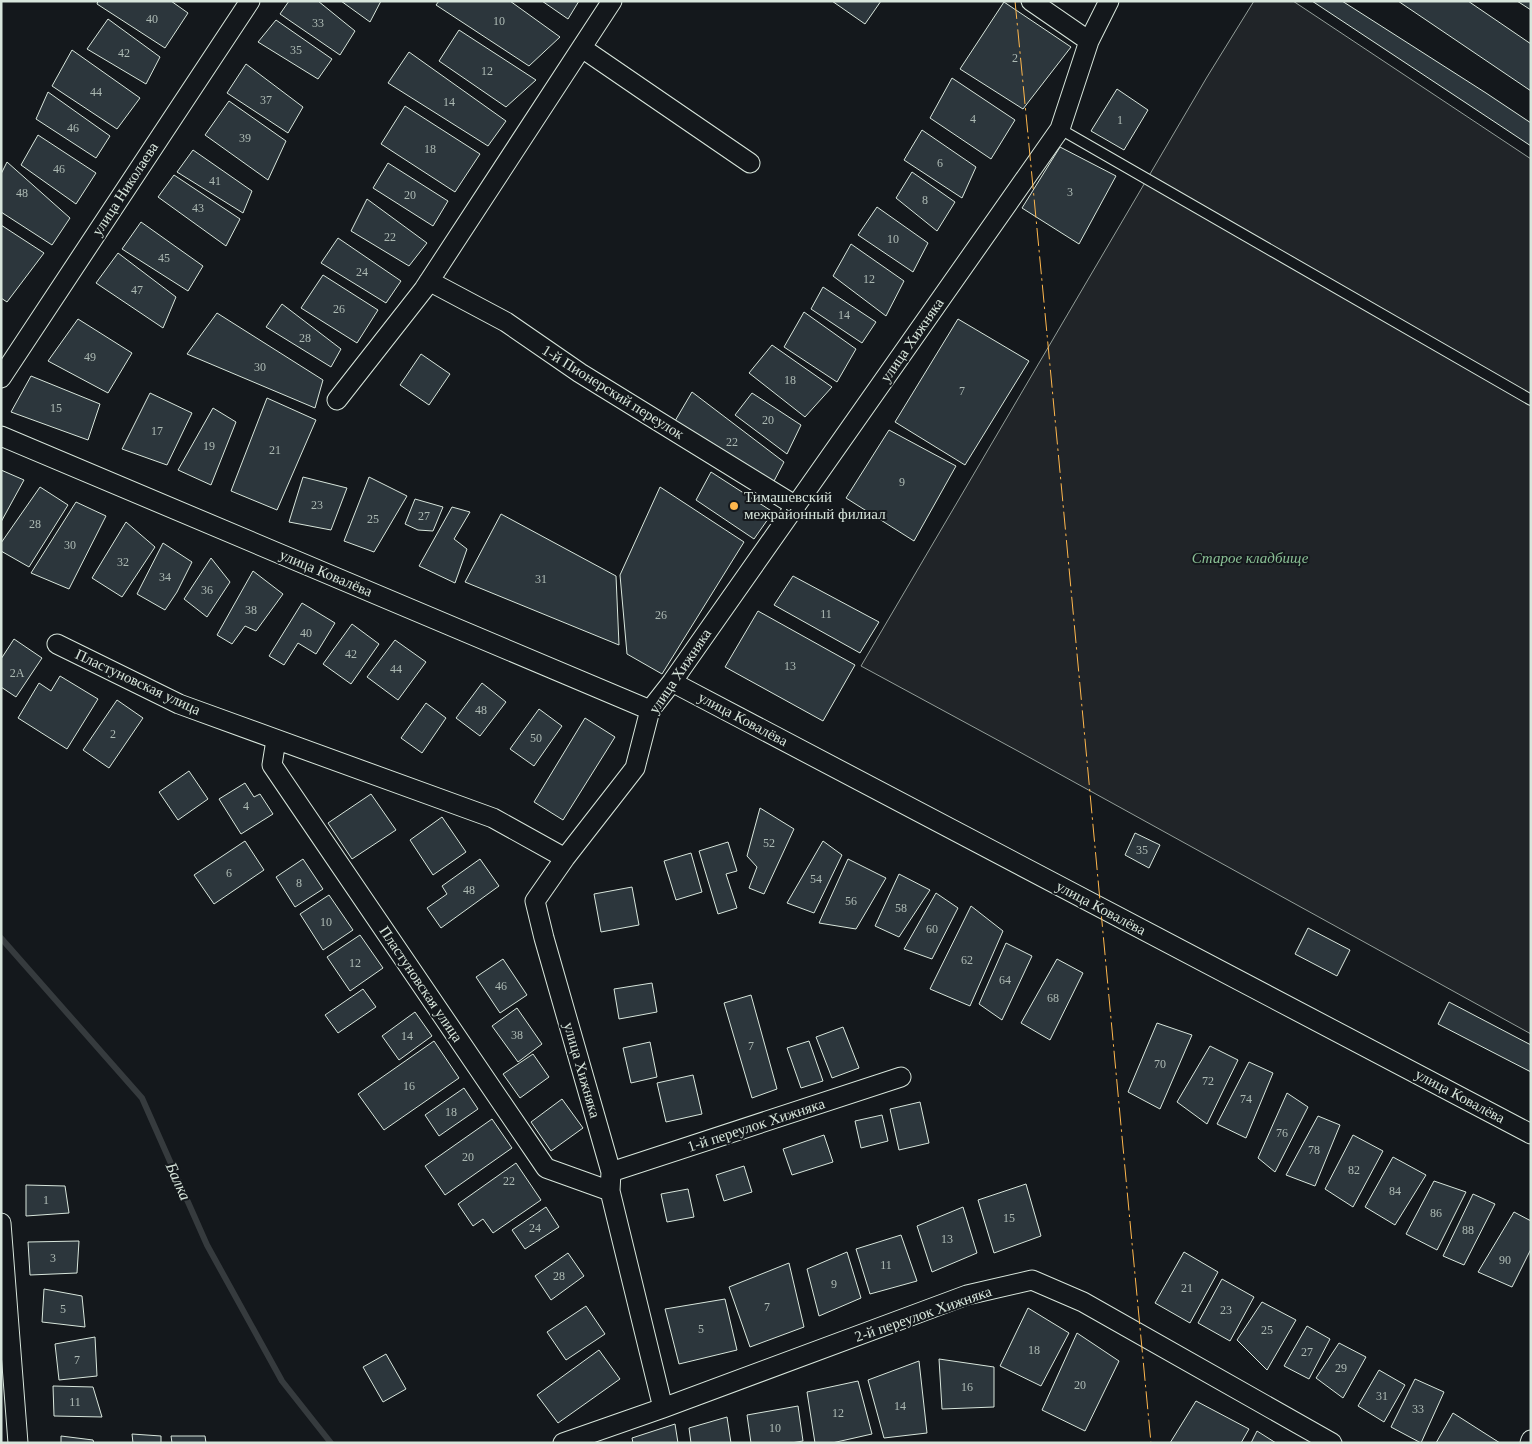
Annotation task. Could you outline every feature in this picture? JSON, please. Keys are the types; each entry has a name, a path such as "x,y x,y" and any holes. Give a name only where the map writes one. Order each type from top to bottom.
{"street":[{"name":"улица Николаева","path":"1,378 250,1"},
{"path":"337,400 429,280 612,1"},
{"path":"1031,1 1088,41"},
{"name":"улица Хижняка","path":"663,1408 610,1181 535,901 564,858 635,768 650,710 672,682 1060,129 1088,41 1109,1"},
{"path":"582,48 750,162"},
{"name":"1-й Пионерский переулок","path":"429,280 506,322 580,373 796,506"},
{"name":"улица Ковалёва","path":"1,436 650,710"},
{"name":"Пластуновская улица","path":"57,644 179,704 493,818 564,858"},
{"name":"улица Ковалёва","path":"672,682 1531,1134"},
{"name":"Пластуновская улица","path":"276,740 272,765 546,1168 610,1181"},
{"name":"1-й переулок Хижняка","path":"610,1181 901,1077"},
{"path":"1,1223 18,1443"},
{"name":"2-й переулок Хижняка","path":"563,1443 967,1296 1032,1280 1082,1302 1332,1443"}],"lane":[{"path":"1060,129 1531,400"}],"green space":[{"name":"Старое кладбище","path":"1254,1 1293,1 1531,159 1531,1034 861,666 1207,77"}],"building":[{"path":"98,1 171,1 188,13 165,48 97,4"},
{"path":"289,1 318,1 355,31 340,55 280,14"},
{"path":"341,1 381,1 370,22"},
{"path":"439,1 510,1 560,37 529,66 436,5"},
{"path":"542,1 579,1 568,19"},
{"path":"832,1 881,1 865,24"},
{"path":"1312,1 1342,1 1486,93 1531,123 1531,146"},
{"path":"1398,1 1468,1 1531,44 1531,91"},
{"path":"1517,1 1531,1 1531,10"},
{"path":"1004,2 1071,47 1023,109 960,69"},
{"path":"108,19 160,57 146,84 87,49"},
{"path":"276,20 332,59 318,79 258,42"},
{"path":"459,30 536,80 506,107 439,61"},
{"path":"72,50 140,98 117,129 52,86"},
{"path":"409,52 506,121 488,146 388,83"},
{"path":"246,64 303,107 288,133 227,93"},
{"path":"952,78 1015,120 991,159 930,118"},
{"path":"1117,89 1148,110 1124,150 1091,131"},
{"path":"48,92 110,136 96,158 36,119"},
{"path":"229,101 286,141 268,180 205,135"},
{"path":"405,106 480,154 455,192 381,144"},
{"path":"922,130 976,167 962,198 904,160"},
{"path":"38,135 96,173 76,204 21,165"},
{"path":"1060,147 1116,176 1079,244 1022,208"},
{"path":"193,150 252,191 243,213 177,172"},
{"path":"7,162 70,218 52,245 1,212 1,174"},
{"path":"388,163 448,201 433,226 373,188"},
{"path":"912,172 955,202 937,231 896,198"},
{"path":"174,175 240,219 226,246 158,197"},
{"path":"367,199 427,243 409,266 351,231"},
{"path":"877,207 928,243 913,272 858,235"},
{"path":"141,222 203,266 188,291 122,249"},
{"path":"1,225 44,253 7,302 1,298"},
{"path":"338,238 401,281 386,303 321,263"},
{"path":"851,244 904,281 886,316 833,276"},
{"path":"118,253 176,297 163,328 96,283"},
{"path":"323,275 378,310 357,343 301,308"},
{"path":"823,287 876,322 862,343 811,309"},
{"path":"282,304 341,349 331,367 266,327"},
{"path":"804,312 856,349 837,382 784,347"},
{"path":"217,313 323,380 315,408 187,354"},
{"path":"78,319 132,353 108,393 48,361"},
{"path":"958,319 1029,361 965,465 895,422"},
{"path":"772,345 832,387 805,417 749,373"},
{"path":"421,354 450,374 429,405 400,385"},
{"path":"31,376 100,404 88,440 11,412"},
{"path":"692,392 784,462 773,483 675,421"},
{"path":"150,393 192,413 167,465 122,449"},
{"path":"752,393 801,425 787,454 735,415"},
{"path":"267,398 316,420 277,510 231,491"},
{"path":"213,408 236,422 211,485 178,470"},
{"path":"889,430 956,466 914,541 846,498"},
{"path":"1,470 24,480 1,522"},
{"name":"Тимашевский межрайонный филиал","path":"711,472 773,512 754,539 696,500"},
{"path":"303,477 347,488 331,530 289,522"},
{"path":"369,477 407,496 374,552 344,541"},
{"path":"40,487 68,505 29,567 1,551 1,543"},
{"path":"660,487 744,542 662,674 627,654 620,575"},
{"path":"415,499 443,507 433,531 418,530 405,524"},
{"path":"76,502 106,516 69,589 31,573"},
{"path":"452,507 470,512 454,539 467,549 455,583 419,566"},
{"path":"501,514 616,576 619,645 465,582"},
{"path":"126,522 155,547 122,597 92,578"},
{"path":"163,543 192,562 177,592 165,610 137,594"},
{"path":"211,558 230,582 207,617 184,599"},
{"path":"253,571 283,594 256,631 245,626 232,644 217,635"},
{"path":"793,576 879,622 860,653 774,605"},
{"path":"302,603 335,623 316,654 298,643 284,665 269,656"},
{"path":"758,611 855,665 823,721 725,667"},
{"path":"352,624 379,644 351,684 323,664"},
{"path":"14,639 42,658 16,697 1,687 1,659"},
{"path":"395,640 426,662 398,700 367,677"},
{"path":"60,676 98,699 67,749 18,718 39,683 51,691"},
{"path":"482,683 506,702 480,736 456,718"},
{"path":"117,700 143,718 109,768 83,750"},
{"path":"426,703 446,718 422,753 401,738"},
{"path":"539,709 562,726 534,766 510,749"},
{"path":"585,718 615,737 563,820 534,802"},
{"path":"189,771 208,799 178,820 159,792"},
{"path":"245,783 254,797 260,794 273,814 241,834 219,799"},
{"path":"371,794 396,830 352,859 328,823"},
{"path":"760,808 794,829 764,894 749,888 757,867 747,856"},
{"path":"442,817 466,852 433,875 410,840"},
{"path":"1135,833 1160,845 1149,868 1125,855"},
{"path":"245,841 264,870 214,904 194,875"},
{"path":"823,841 842,855 814,913 787,903"},
{"path":"728,842 737,871 726,874 737,908 718,914 699,851"},
{"path":"691,853 702,892 676,900 664,861"},
{"path":"303,859 323,889 295,907 276,877"},
{"path":"480,859 499,886 441,928 427,908 447,894 442,886"},
{"path":"848,859 886,878 856,929 819,923"},
{"path":"899,874 930,890 899,937 875,926"},
{"path":"632,887 639,925 601,932 594,894"},
{"path":"936,893 958,908 932,959 904,949"},
{"path":"329,895 353,930 323,950 300,914"},
{"path":"971,906 1003,931 970,1006 930,989"},
{"path":"1308,928 1350,950 1337,976 1295,954"},
{"path":"360,935 383,968 350,991 327,957"},
{"path":"1006,943 1032,956 1002,1020 979,1004"},
{"path":"503,959 527,995 500,1013 476,977"},
{"path":"1057,959 1083,973 1050,1040 1021,1023"},
{"path":"652,983 657,1012 619,1019 614,989"},
{"path":"363,989 376,1007 338,1033 325,1015"},
{"path":"751,995 777,1089 752,1098 724,1003"},
{"path":"1449,1002 1531,1045 1531,1072 1438,1024"},
{"path":"517,1008 542,1044 518,1062 492,1026"},
{"path":"415,1012 432,1036 399,1060 382,1036"},
{"path":"1157,1023 1192,1035 1160,1109 1128,1092"},
{"path":"843,1027 859,1068 832,1078 816,1037"},
{"path":"434,1041 459,1078 384,1130 358,1094"},
{"path":"809,1041 823,1081 801,1088 787,1048"},
{"path":"650,1042 657,1077 631,1083 623,1048"},
{"path":"1210,1046 1238,1060 1207,1124 1177,1102"},
{"path":"533,1054 549,1077 520,1098 503,1074"},
{"path":"1249,1062 1273,1073 1246,1138 1217,1124"},
{"path":"693,1075 702,1114 666,1122 657,1083"},
{"path":"464,1088 478,1109 439,1136 425,1115"},
{"path":"1287,1093 1308,1107 1275,1172 1258,1158"},
{"path":"562,1099 583,1128 551,1151 531,1122"},
{"path":"920,1102 929,1143 899,1150 890,1109"},
{"path":"882,1115 888,1141 861,1148 855,1121"},
{"path":"1318,1116 1340,1125 1315,1186 1286,1175"},
{"path":"492,1119 512,1148 445,1195 425,1166"},
{"path":"824,1135 833,1162 792,1175 783,1149"},
{"path":"1353,1135 1383,1151 1353,1207 1325,1189"},
{"path":"1393,1157 1426,1175 1395,1225 1365,1207"},
{"path":"516,1163 541,1200 493,1233 483,1219 473,1226 458,1204"},
{"path":"744,1166 752,1192 724,1201 716,1175"},
{"path":"1434,1181 1466,1192 1437,1250 1406,1234"},
{"path":"1026,1184 1041,1236 994,1253 978,1200"},
{"path":"26,1185 65,1186 69,1213 26,1216"},
{"path":"688,1189 694,1217 667,1222 661,1194"},
{"path":"1473,1194 1495,1204 1464,1265 1443,1256"},
{"path":"546,1207 559,1227 525,1249 512,1230"},
{"path":"963,1207 977,1253 932,1272 917,1226"},
{"path":"1514,1212 1531,1221 1531,1249 1512,1287 1478,1272"},
{"path":"901,1235 917,1281 870,1294 856,1249"},
{"path":"79,1241 77,1273 30,1275 28,1242"},
{"path":"847,1252 861,1298 819,1316 807,1269"},
{"path":"1184,1252 1218,1272 1190,1323 1155,1303"},
{"path":"568,1253 584,1276 551,1300 535,1276"},
{"path":"789,1263 804,1327 750,1347 729,1287"},
{"path":"1222,1279 1254,1297 1230,1341 1198,1323"},
{"path":"44,1289 82,1296 85,1327 42,1322"},
{"path":"725,1299 737,1350 679,1364 665,1309"},
{"path":"1262,1302 1296,1320 1267,1370 1237,1340"},
{"path":"586,1306 605,1334 566,1360 547,1332"},
{"path":"1028,1308 1069,1333 1041,1386 1000,1366"},
{"path":"1307,1326 1330,1339 1309,1379 1284,1366"},
{"path":"1077,1333 1119,1361 1085,1431 1042,1410"},
{"path":"95,1337 97,1376 59,1380 55,1344"},
{"path":"1339,1343 1366,1357 1343,1398 1316,1378"},
{"path":"599,1350 620,1379 558,1423 537,1395"},
{"path":"386,1354 406,1389 383,1402 363,1367"},
{"path":"939,1359 994,1367 994,1407 942,1409"},
{"path":"919,1361 927,1433 884,1438 868,1380"},
{"path":"1379,1370 1405,1385 1384,1422 1358,1406"},
{"path":"1415,1379 1444,1392 1421,1443 1391,1427"},
{"path":"858,1381 872,1434 832,1443 815,1443 807,1392"},
{"path":"53,1386 93,1387 102,1417 54,1416"},
{"path":"1196,1401 1249,1429 1241,1443 1170,1443"},
{"path":"798,1406 803,1441 791,1443 751,1443 747,1415"},
{"path":"1453,1413 1500,1443 1436,1443"},
{"path":"727,1417 731,1443 691,1443 689,1428"},
{"path":"675,1424 678,1443 633,1443 632,1438"},
{"path":"1257,1431 1276,1443 1251,1443"},
{"path":"132,1434 161,1436 161,1443 133,1443"},
{"path":"61,1436 93,1440 94,1443 61,1443"},
{"path":"171,1436 205,1436 206,1443 172,1443"}],"waterway":[{"name":"Балка","path":"1,938 142,1098 207,1245 282,1381 331,1443"}],"power":[{"path":"1015,1 1151,1443"}],"place":[{"name":"Тимашевский межрайонный филиал","path":"734,506"}]}
